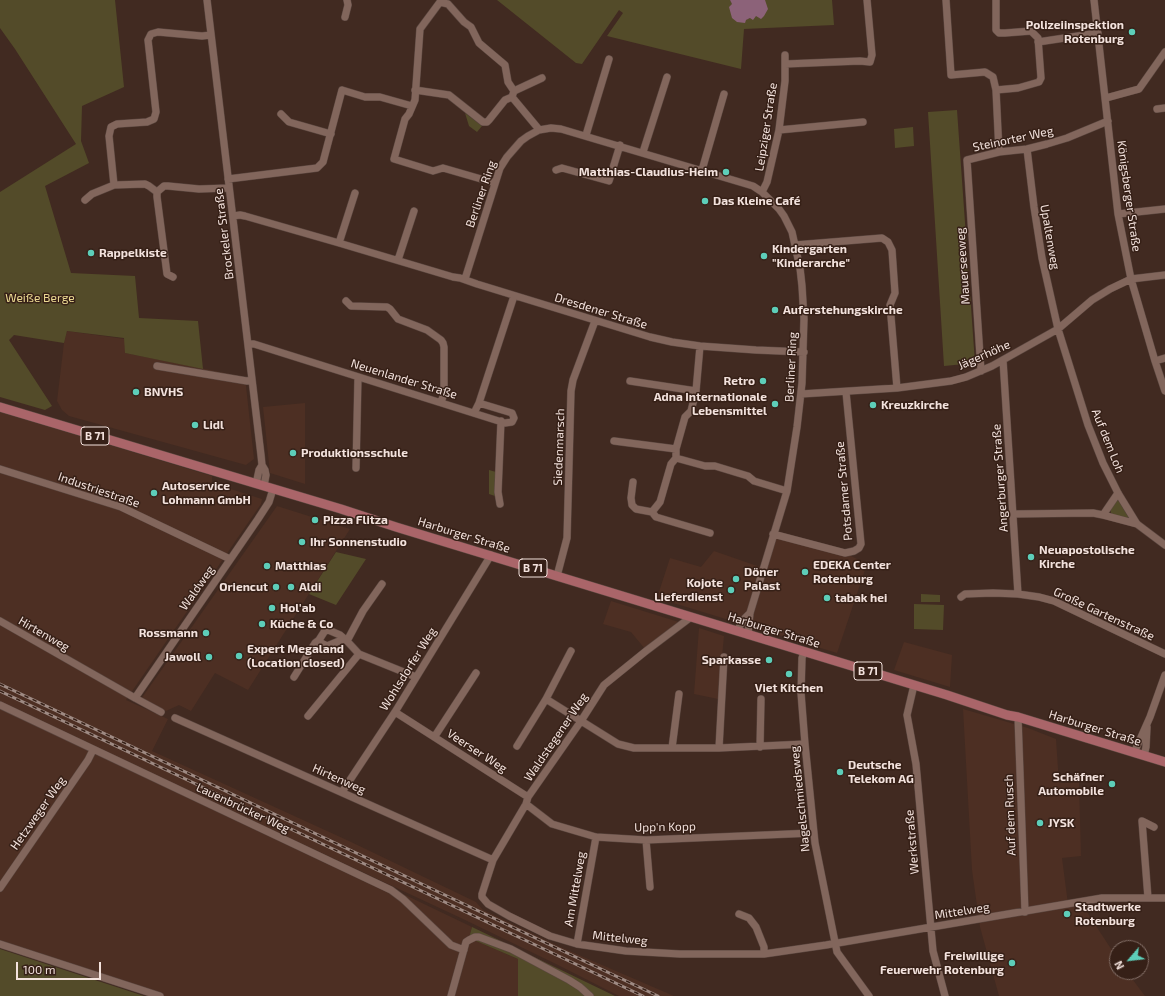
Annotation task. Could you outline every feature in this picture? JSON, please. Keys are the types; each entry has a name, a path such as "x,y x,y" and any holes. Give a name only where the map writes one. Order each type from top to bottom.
{"main road":[{"name":"Harburger Straße","path":"0,407 491,555 1007,715 1018,717 1165,762"}],"street":[{"name":"Brockeler Straße","path":"207,0 262,465 266,475 264,486"},
{"path":"344,17 348,5 347,0"},
{"path":"785,64 860,61 870,62 872,55 867,0"},
{"path":"946,0 951,75 985,72 993,77 996,90 999,152"},
{"path":"996,0 996,30 998,33 1031,31 1038,38 1041,78 1040,82 1018,88 996,90"},
{"name":"Königsberger Straße","path":"1094,0 1118,214 1131,279 1165,391"},
{"path":"495,183 444,168 433,171 394,160 405,119 409,114 415,100 420,29 440,2 448,4 464,22 471,27 479,43 505,65 508,82 513,94 539,130"},
{"path":"114,184 109,136 111,127 117,124 147,122 154,119 156,112 148,40 151,34 158,32 202,36 211,35"},
{"path":"1038,42 1098,33"},
{"path":"1106,98 1139,90 1165,52"},
{"name":"Leipziger Straße","path":"762,192 767,182 779,130 785,81 785,55"},
{"path":"586,135 609,59"},
{"path":"643,152 667,77"},
{"path":"415,90 449,95 483,122 486,122 513,94 542,78"},
{"path":"228,179 317,168 323,162 342,90 365,97 380,97 412,106"},
{"path":"702,170 724,94"},
{"path":"1157,109 1165,108"},
{"path":"281,114 289,122 330,134"},
{"name":"Steinorter Weg","path":"967,160 999,152 1028,149 1067,138 1108,120"},
{"path":"779,130 863,122"},
{"name":"Berliner Ring","path":"465,279 500,168 514,149 528,136 539,130 561,128 702,170 744,183 762,192 774,202 784,216 792,232 802,286 804,319 802,394 787,491 750,613 748,635"},
{"path":"556,170 562,168 609,181 620,145"},
{"name":"Upaltenweg","path":"1028,149 1031,184 1042,258 1058,329"},
{"name":"Mauerseeweg","path":"967,160 981,371"},
{"path":"85,200 92,194 114,184 145,184 158,192"},
{"path":"173,277 167,274 157,197 158,192 164,186 230,188"},
{"path":"339,243 355,193"},
{"path":"1118,214 1165,209"},
{"path":"398,260 414,211"},
{"name":"Dresdener Straße","path":"233,216 245,216 453,277 465,279 514,296 650,337 700,346 804,352"},
{"path":"795,245 882,238 888,242 892,250 895,293 890,305 897,388"},
{"name":"Jägerhöhe","path":"802,394 897,388 951,381 981,371 1058,329 1100,294 1131,279 1165,275"},
{"path":"474,413 479,403 514,296"},
{"path":"346,301 350,306 387,307 398,319 427,330 441,340 444,347 444,394 441,402"},
{"name":"Siedenmarsch","path":"557,576 567,538 571,390 573,380 595,321"},
{"name":"Auf dem Loh","path":"1058,329 1088,425 1103,463 1118,493 1137,524 1165,545"},
{"name":"Neuenlander Straße","path":"248,344 254,344 501,421"},
{"path":"652,512 660,502 671,464 676,458 676,449 685,417 691,411 696,391 700,346"},
{"path":"1155,361 1165,358"},
{"name":"Angerburger Straße","path":"1003,360 1018,594"},
{"path":"156,366 246,381 252,380"},
{"path":"356,468 358,376"},
{"path":"630,381 696,391"},
{"name":"Potsdamer Straße","path":"774,534 845,553 859,548 861,544 846,392"},
{"path":"479,403 512,413 514,418 512,422 501,421 498,492 500,504"},
{"path":"614,440 676,449"},
{"path":"676,458 705,466 715,466 748,476 754,481 787,491"},
{"name":"Industriestraße","path":"0,470 121,507 230,560"},
{"path":"633,482 631,498 632,505 636,509 652,512 656,517 710,533"},
{"name":"Waldweg","path":"135,698 269,502 264,486"},
{"path":"1103,514 1118,493"},
{"path":"1013,514 1093,513 1103,514 1137,524"},
{"name":"Wohlsdorfer Weg","path":"342,792 395,712 491,555"},
{"path":"319,640 327,646 345,640 382,584"},
{"name":"Große Gartenstraße","path":"961,596 965,594 1018,594 1054,601 1165,654"},
{"name":"Berliner Ring","path":"737,631 743,620 750,613"},
{"name":"Waldstegener Weg","path":"485,901 482,894 493,860 527,800 604,685 691,617"},
{"name":"Hirtenweg","path":"0,621 161,712"},
{"path":"294,677 315,643 319,640 326,629 340,635 359,654 416,678"},
{"path":"517,746 546,699 571,651"},
{"name":"Nagelschmiedsweg","path":"804,652 802,658 801,693 813,833 837,952 869,996"},
{"path":"308,716 359,654"},
{"path":"719,748 724,657"},
{"name":"Veerser Weg","path":"434,736 476,673"},
{"path":"1134,753 1165,675"},
{"name":"Werkstraße","path":"914,685 907,715 916,764 933,951 945,996"},
{"path":"672,748 679,694"},
{"path":"546,699 618,744 634,748 719,748 805,744"},
{"path":"760,747 761,699"},
{"name":"Lauenbrücker Weg","path":"0,705 391,890 403,899 451,945 464,950"},
{"name":"Veerser Weg","path":"395,712 434,736 527,800"},
{"name":"Auf dem Rusch","path":"1018,717 1025,912"},
{"name":"Hirtenweg","path":"175,718 493,860"},
{"path":"1144,756 1147,723"},
{"name":"Hetzweger Weg","path":"0,888 88,760 93,750"},
{"name":"Upp'n Kopp","path":"527,800 552,824 596,837 646,840 813,833"},
{"path":"1148,898 1142,821 1154,828"},
{"name":"Am Mittelweg","path":"577,944 596,837"},
{"path":"646,840 650,887"},
{"name":"Mittelweg","path":"485,901 495,908 550,936 577,944 626,951 680,954 764,954 1025,912 1102,898 1165,898"},
{"path":"739,914 749,918 756,927 764,947 764,954"},
{"path":"451,996 466,942 475,937 479,937 511,949 569,980 590,996"},
{"path":"0,944 160,996"}],"shaded area":[{"path":"730,0 765,0 768,9 761,19 756,16 753,20 750,18 746,20 745,23 737,22 732,18 729,7 732,4"},
{"path":"67,331 125,339 125,353 245,377 254,459 246,465 69,416 62,410 57,401 64,343"},
{"path":"305,403 305,484 270,473 263,407"},
{"path":"0,412 212,476 212,483 262,499 261,504 126,700 168,719 152,751 349,841 476,902 483,910 558,946 674,996 619,996 463,919 157,776 472,927 469,938 518,959 518,996 163,996 0,943"},
{"path":"277,506 350,529 248,690 215,673 191,711 179,705 166,711 141,699"},
{"path":"773,534 845,553 867,564 837,653 657,598 670,558 701,567 714,551 763,568"},
{"path":"611,601 682,623 645,649 631,632 603,624"},
{"path":"699,628 724,636 718,699 694,694"},
{"path":"904,642 952,655 950,687 894,670"},
{"path":"963,709 1028,728 1056,739 1059,783 1079,782 1081,856 1062,858 1068,904 1081,903 1109,946 1109,980 1133,980 1145,996 999,996 980,927 972,870"}],"green space":[{"name":"Weiße Berge","path":"0,0 115,0 124,87 82,106 81,141 89,163 45,186 71,273 135,276 139,318 198,321 203,369 125,353 124,338 67,331 64,343 14,335 9,340 52,406 45,410 0,397 0,192 76,144 0,28"},
{"path":"497,0 730,0 745,23 745,20 750,18 765,0 832,0 834,25 744,29 741,69 607,36 623,13 619,10 582,64 576,63"},
{"path":"957,110 975,363 944,366 928,112"},
{"path":"465,113 482,126 477,132 469,126"},
{"path":"913,127 914,146 895,148 894,129"},
{"path":"489,470 496,472 495,496 489,494"},
{"path":"1118,500 1129,518 1113,515 1111,513 1110,508"},
{"path":"336,552 366,559 336,605 309,594"},
{"path":"921,594 940,595 940,602 921,602"},
{"path":"914,604 944,605 943,630 914,629"},
{"path":"472,927 615,996 518,996 518,959 469,938"},
{"path":"0,949 144,996 0,996"}],"railway":[{"path":"0,684 658,996"},
{"path":"0,691 643,996"}],"place":[{"name":"Polizeiinspektion Rotenburg","path":"1132,32"},
{"name":"Matthias-Claudius-Heim","path":"726,172"},
{"name":"Das Kleine Café","path":"705,201"},
{"name":"Rappelkiste","path":"91,253"},
{"name":"Kindergarten \"Kinderarche\"","path":"764,256"},
{"name":"Auferstehungskirche","path":"775,310"},
{"name":"Retro","path":"763,381"},
{"name":"BNVHS","path":"136,392"},
{"name":"Adna Internationale Lebensmittel","path":"775,404"},
{"name":"Kreuzkirche","path":"873,405"},
{"name":"Lidl","path":"195,425"},
{"name":"Produktionsschule","path":"293,453"},
{"name":"Autoservice Lohmann GmbH","path":"154,493"},
{"name":"Pizza Flitza","path":"315,520"},
{"name":"Ihr Sonnenstudio","path":"302,542"},
{"name":"Neuapostolische Kirche","path":"1031,557"},
{"name":"Matthias","path":"267,566"},
{"name":"EDEKA Center Rotenburg","path":"805,572"},
{"name":"Döner Palast","path":"736,579"},
{"name":"Oriencut","path":"276,587"},
{"name":"Aldi","path":"291,587"},
{"name":"Kojote Lieferdienst","path":"731,590"},
{"name":"tabak hei","path":"827,598"},
{"name":"Hol'ab","path":"272,608"},
{"name":"Küche & Co","path":"262,624"},
{"name":"Rossmann","path":"206,633"},
{"name":"Expert Megaland (Location closed)","path":"239,656"},
{"name":"Jawoll","path":"209,657"},
{"name":"Sparkasse","path":"769,660"},
{"name":"Viet Kitchen","path":"789,674"},
{"name":"Deutsche Telekom AG","path":"840,772"},
{"name":"Schäfner Automobile","path":"1112,784"},
{"name":"JYSK","path":"1040,823"},
{"name":"Stadtwerke Rotenburg","path":"1067,914"},
{"name":"Freiwillige Feuerwehr Rotenburg","path":"1012,963"}]}
